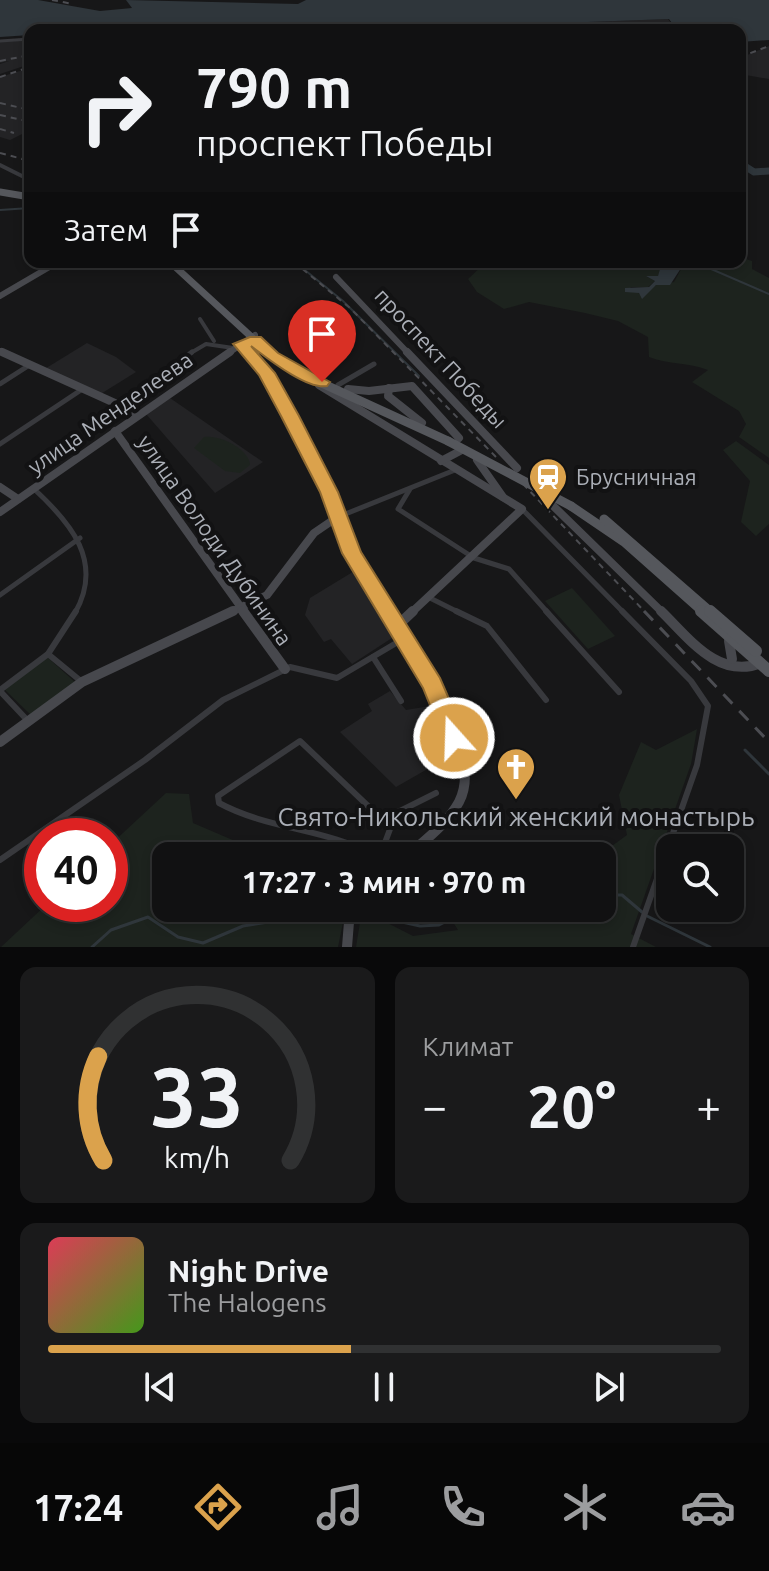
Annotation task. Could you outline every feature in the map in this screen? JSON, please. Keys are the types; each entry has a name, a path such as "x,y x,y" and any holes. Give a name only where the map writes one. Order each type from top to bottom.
{"main road":[{"path":"0,191 24,195"},
{"name":"проспект Победы","path":"179,268 272,356 304,375 452,439"},
{"name":"проспект Победы","path":"255,338 295,366 422,423 630,538 766,666"},
{"name":"проспект Победы","path":"571,503 616,535 750,650"}],"street":[{"path":"0,41 24,39"},
{"path":"0,165 24,176"},
{"path":"0,296 48,268"},
{"name":"проспект Победы","path":"336,277 517,468"},
{"path":"200,319 214,341"},
{"name":"улица Менделеева","path":"0,512 237,346 255,338"},
{"path":"170,370 206,343 214,341 237,346 266,373 329,492 351,553 440,700 464,767 465,785 443,824 423,842"},
{"path":"0,351 139,414"},
{"path":"338,385 374,364"},
{"path":"0,384 28,366"},
{"path":"304,375 522,509 691,681 708,706 697,765 633,947"},
{"path":"348,389 408,385 417,389 452,439"},
{"path":"389,388 388,396 422,423"},
{"path":"0,444 81,390"},
{"path":"349,405 353,400 363,400"},
{"name":"улица Володи Дубинина","path":"115,431 285,669"},
{"path":"441,461 460,451"},
{"path":"0,742 82,682 267,595 314,533 336,518 479,462 504,498"},
{"path":"0,487 18,499"},
{"path":"29,722 0,690 48,654 68,629 86,587 87,549 73,524 33,488"},
{"path":"410,489 398,509 474,558 509,569 619,692"},
{"path":"541,494 708,657 727,662 750,650"},
{"path":"396,627 474,558 522,509"},
{"path":"0,595 80,538"},
{"path":"430,598 487,626 546,700"},
{"path":"721,628 733,647 727,662"},
{"path":"0,860 145,760 223,700 290,667 337,678 403,639"},
{"path":"48,654 82,682"},
{"path":"373,657 401,701"},
{"name":"проспект Победы","path":"727,662 766,666"},
{"path":"352,842 322,831 238,816 219,803 218,796 300,741 389,826"},
{"path":"383,842 389,826 404,804 436,793"},
{"path":"347,947 349,922"}],"shaded area":[{"path":"0,0 38,0 100,11 132,8 126,0 298,4 306,0 769,0 769,40 746,42 746,24 673,24 669,19 533,24 24,24 24,35 0,37"},
{"path":"668,19 672,24 531,24"},
{"path":"24,40 24,66 0,74 0,64 9,61 0,63 0,42"},
{"path":"769,46 769,79 746,75 746,56"},
{"path":"24,70 24,133 10,140 0,137 0,77"},
{"path":"746,259 752,261 752,269 769,278 769,458 739,437 746,424 739,411 692,382 708,370 649,357 648,337 618,321 529,302 504,309 477,292 468,279 480,268 660,268 658,277 646,276 655,281 648,287 630,287 643,296 656,285 674,282 682,268 746,268"},
{"path":"660,268 681,268 670,285 656,285 642,299 639,293 625,292 625,288 649,287 655,281 646,276 658,276"},
{"path":"87,343 116,357 136,372 99,395 43,370"},
{"path":"170,398 263,462 215,493 146,414"},
{"path":"204,437 233,444 245,454 250,465 240,473 225,471 194,448"},
{"path":"736,441 769,465 769,524 756,536 741,522 750,481 723,450"},
{"path":"356,570 395,636 352,664 331,639 324,642 305,615 310,598"},
{"path":"572,588 615,636 588,649 545,601"},
{"path":"47,657 76,683 32,716 4,689"},
{"path":"390,691 406,710 436,705 452,755 396,787 340,732 372,711 368,704"},
{"path":"697,729 691,764 666,834 656,834 656,863 631,934 656,947 356,947 360,922 386,922 413,936 458,930 453,922 616,922 616,843 627,835 619,795 641,742 656,750"},
{"path":"166,793 189,794 193,823 237,842 152,842 152,922 343,922 338,947 1,947 28,922 128,922 128,828"}],"waterway":[{"path":"746,167 754,172 769,171"},
{"path":"0,210 24,208"},
{"path":"302,268 343,301 419,376"},
{"path":"709,268 769,294"},
{"path":"745,750 769,774"},
{"path":"616,895 622,895 642,912"},
{"path":"647,916 710,947"},
{"path":"92,947 111,930 148,917 152,920"},
{"path":"156,922 178,937 203,943 243,926 268,922"},
{"path":"402,922 420,926 445,922"}],"railway":[{"path":"52,0 73,4"},
{"path":"746,55 769,46"},
{"path":"0,61 24,56"},
{"path":"0,77 24,69"},
{"path":"0,103 24,109"},
{"path":"0,115 22,120"},
{"path":"0,129 14,133"},
{"path":"0,153 24,159"},
{"path":"301,268 350,308 497,458"},
{"path":"523,484 646,613"},
{"path":"644,611 769,742"}],"place":[{"name":"Брусничная","path":"548,511"},
{"name":"Свято-Никольский женский монастырь","path":"516,801"}],"route":[{"path":"322,382 272,356 255,340 241,344 266,373 290,416 329,492 351,553 433,684 454,738"}]}
